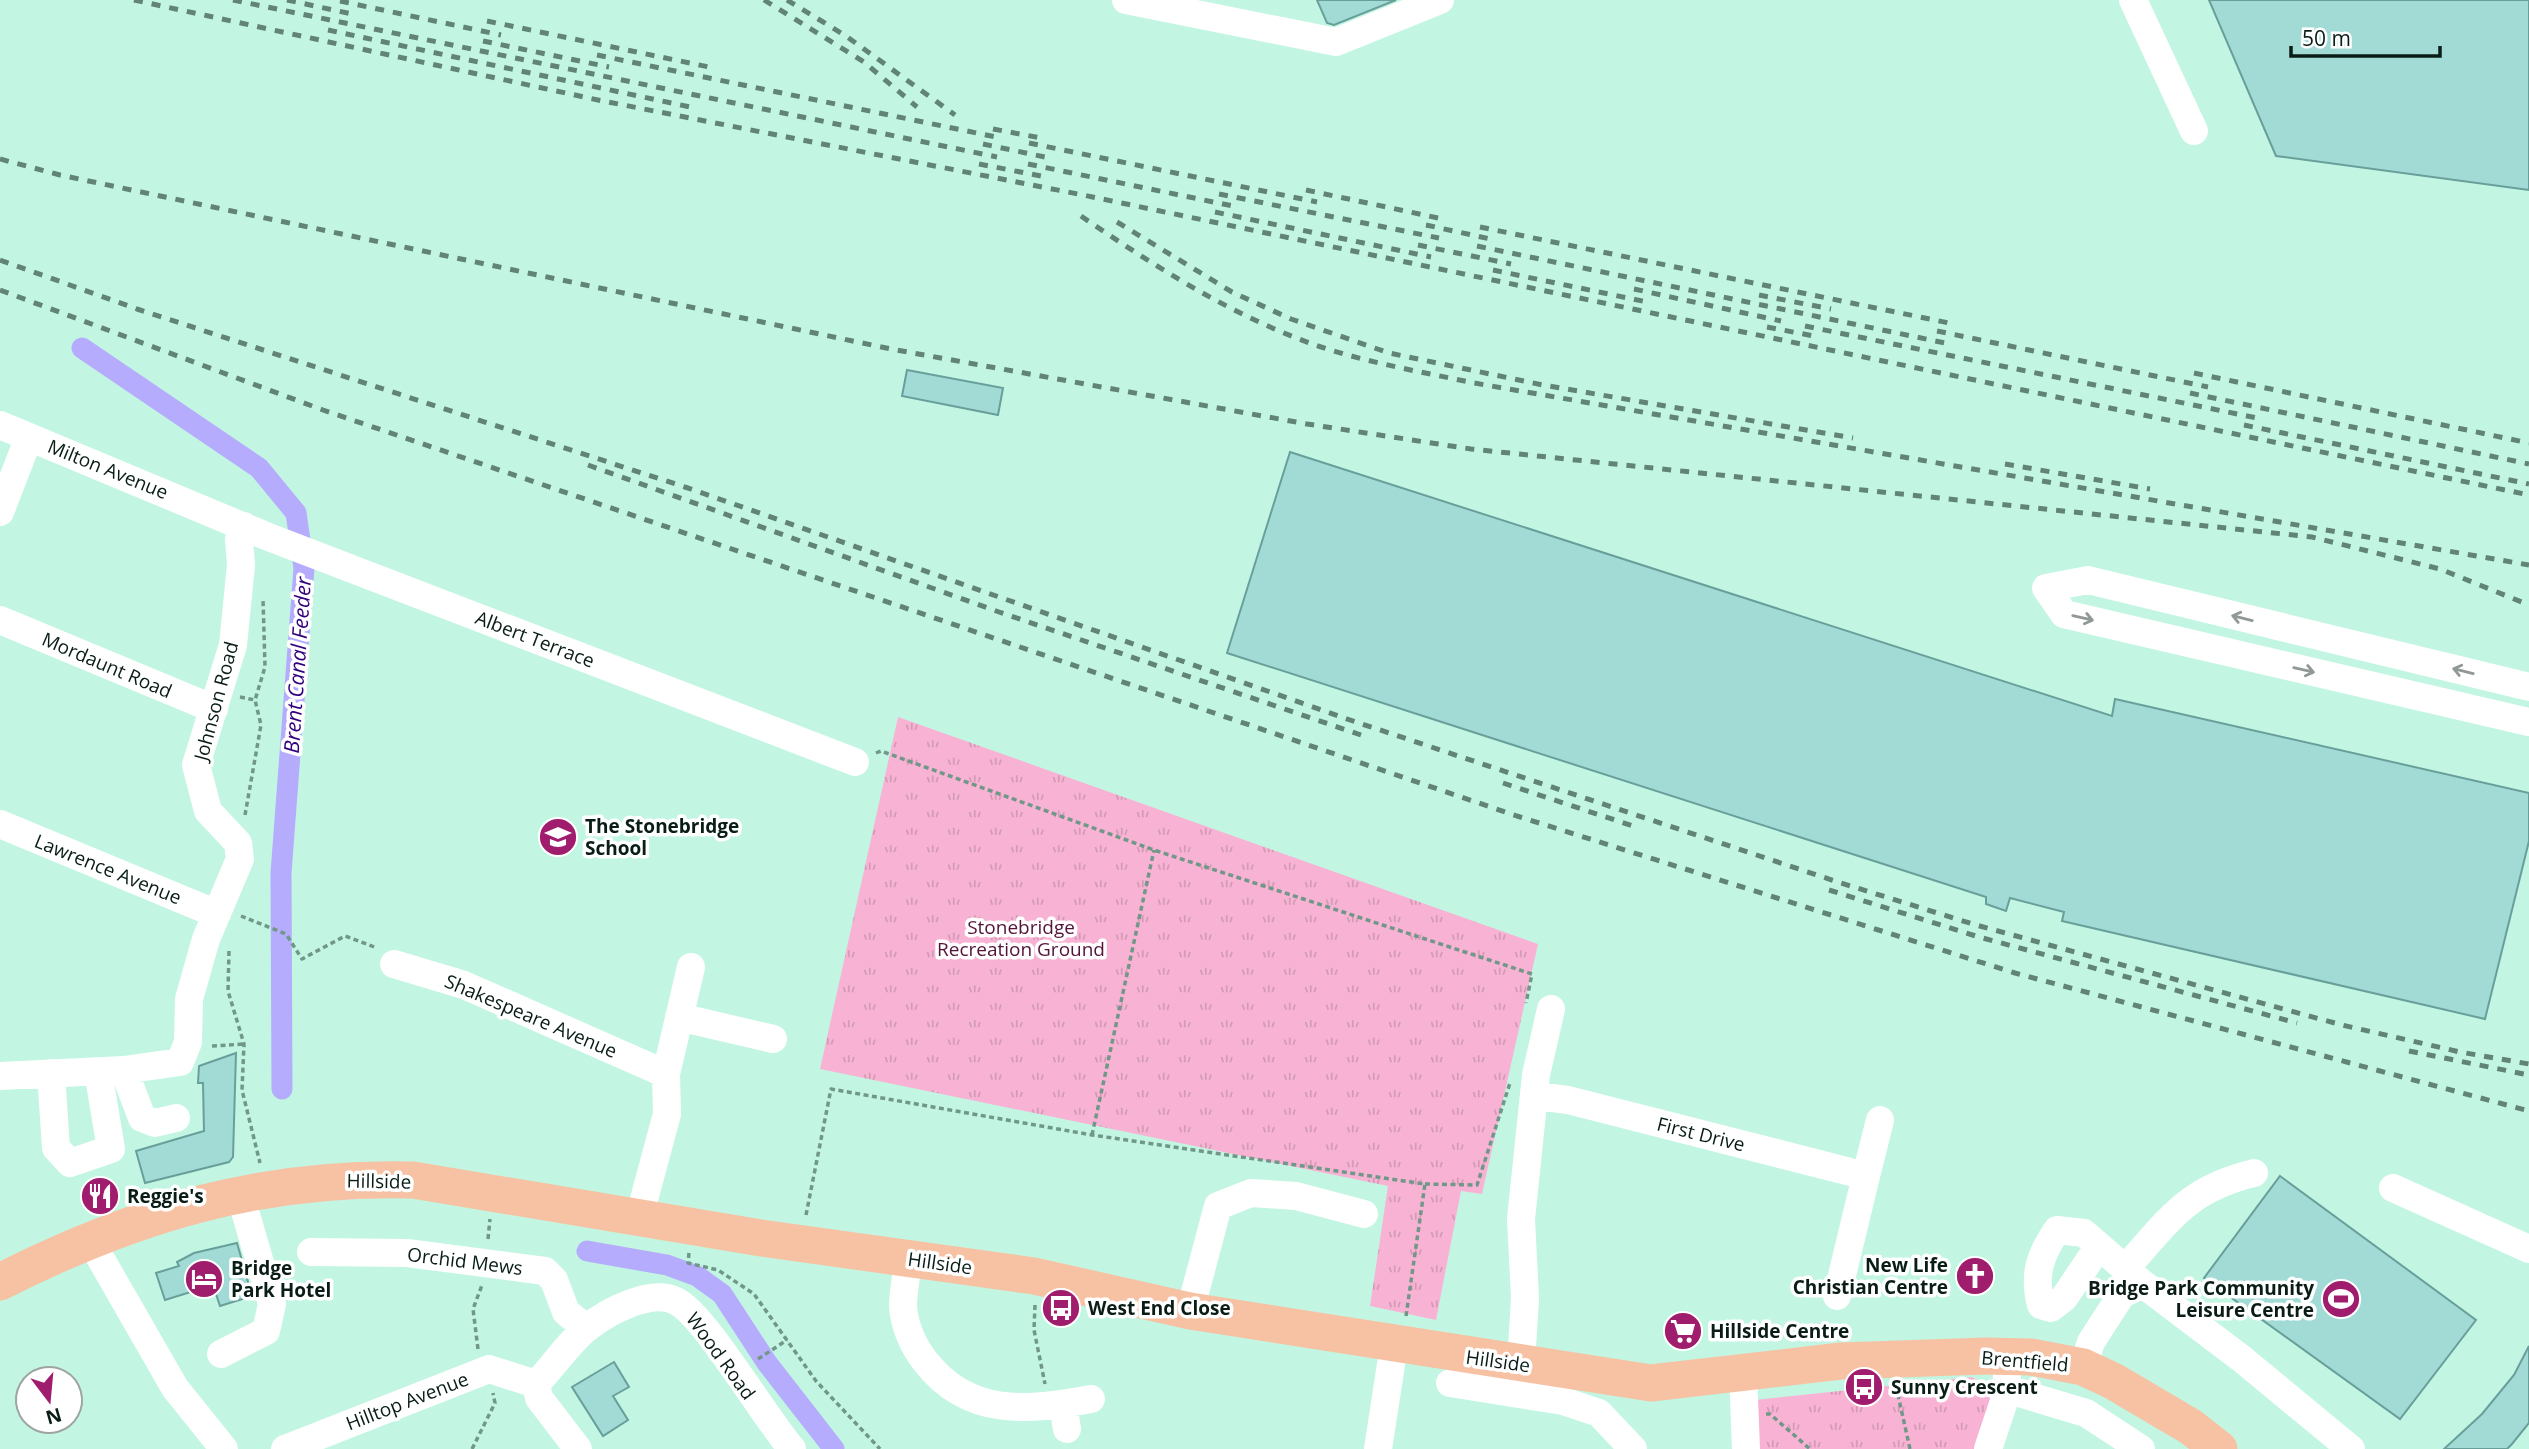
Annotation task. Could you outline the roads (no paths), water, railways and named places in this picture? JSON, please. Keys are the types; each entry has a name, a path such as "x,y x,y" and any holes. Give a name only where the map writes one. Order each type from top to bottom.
{"main road":[{"name":"Hillside","path":"0,1282 90,1240 251,1183 413,1180 639,1219 1034,1276 1190,1311 1400,1332 1521,1364 1651,1382 1743,1372 1893,1369"},
{"name":"Brentfield","path":"1893,1369 2007,1372 2083,1367 2160,1408 2219,1449"}],"street":[{"path":"1126,0 1336,42 1440,0"},
{"path":"2133,0 2194,131"},
{"name":"Milton Avenue","path":"0,425 216,513"},
{"path":"0,512 29,437"},
{"name":"Albert Terrace","path":"216,513 302,550 855,762"},
{"name":"Johnson Road","path":"111,1070 183,1055 189,999 206,939 225,920 240,859 238,844 208,811 196,765 233,645 241,565 239,539 244,526"},
{"path":"2529,687 2088,580 2046,588 2064,614 2529,722"},
{"name":"Mordaunt Road","path":"0,620 214,709"},
{"name":"Lawrence Avenue","path":"0,824 225,920"},
{"name":"Shakespeare Avenue","path":"394,964 464,985 666,1074"},
{"path":"639,1219 667,1114 666,1074 691,967"},
{"path":"1521,1364 1525,1298 1521,1220 1531,1112 1528,1086 1538,1010"},
{"path":"679,1017 773,1039"},
{"path":"0,1076 111,1070"},
{"path":"51,1073 56,1148 70,1163 111,1149 111,1070"},
{"path":"111,1070 142,1118 155,1123 176,1118"},
{"name":"First Drive","path":"1528,1086 1568,1100 1866,1176"},
{"path":"1837,1296 1880,1120"},
{"path":"2083,1367 2091,1342 2184,1204 2220,1181 2254,1173"},
{"path":"221,1354 266,1331 272,1304 251,1183"},
{"path":"2393,1188 2529,1249"},
{"path":"1190,1311 1218,1206 1251,1193 1296,1196 1364,1214"},
{"path":"90,1240 175,1388 221,1448"},
{"path":"2099,1246 2351,1449"},
{"name":"Orchid Mews","path":"311,1252 407,1253 551,1274 566,1312 586,1328"},
{"path":"908,1258 903,1305 906,1325 920,1354 938,1378 976,1402 1014,1408 1062,1413 1091,1399"},
{"name":"Wood Road","path":"536,1384 586,1328 631,1304 653,1298 675,1300 695,1315 769,1423 792,1449"},
{"path":"1378,1449 1400,1332"},
{"name":"Hilltop Avenue","path":"285,1449 489,1369 536,1384"},
{"path":"1743,1372 1746,1449"},
{"path":"1988,1449 2007,1372 2086,1413 2141,1449"},
{"path":"1450,1383 1563,1401 1599,1413 1633,1449"},
{"path":"536,1384 539,1398 578,1449"}],"waterway":[{"name":"Brent Canal Feeder","path":"82,348 259,468 296,513 304,568 281,873 282,1089"},
{"name":"Brent Canal Feeder","path":"587,1251 667,1265 697,1276 722,1294 767,1363 834,1449"}],"railway":[{"path":"134,0 598,100 1083,195 2529,495"},
{"path":"233,0 997,157"},
{"path":"287,0 352,14"},
{"path":"764,0 864,62 917,107"},
{"path":"787,0 846,36 955,115"},
{"path":"340,1 501,35"},
{"path":"487,21 709,67"},
{"path":"328,30 690,107"},
{"path":"483,41 609,67"},
{"path":"597,55 1001,138"},
{"path":"993,129 1041,138"},
{"path":"1029,143 1317,202"},
{"path":"983,144 1045,157"},
{"path":"0,159 60,175 891,349 1307,424 1471,449 2312,537 2440,569 2529,605"},
{"path":"979,164 1041,176"},
{"path":"1028,164 1233,206"},
{"path":"1306,190 1443,219"},
{"path":"1219,194 1439,238"},
{"path":"1215,212 1431,257"},
{"path":"1081,216 1166,272 1255,320 1318,346 1376,362 1474,383 2529,565"},
{"path":"1117,222 1232,292 1291,319 1389,353 1543,385 1853,438"},
{"path":"1426,225 1495,240"},
{"path":"1480,227 1954,324"},
{"path":"1418,245 1511,264"},
{"path":"1477,246 1950,344"},
{"path":"0,260 137,309 688,488 1353,721 1841,883 1976,925 2342,1025 2460,1052 2529,1064"},
{"path":"1493,270 1647,302"},
{"path":"1634,289 1781,321"},
{"path":"0,290 323,410 1517,816 2015,973 2529,1111"},
{"path":"1759,295 1831,309"},
{"path":"1805,326 2262,419"},
{"path":"1767,327 1819,337"},
{"path":"1937,331 2208,387"},
{"path":"2194,373 2529,443"},
{"path":"2190,393 2529,464"},
{"path":"2244,425 2529,484"},
{"path":"2005,464 2150,489"},
{"path":"588,465 999,612 1361,735"},
{"path":"1503,783 1636,827"},
{"path":"1829,890 1979,937 2297,1023"},
{"path":"2409,1051 2529,1075"}],"place":[{"name":"The Stonebridge School","path":"558,837"},
{"name":"Reggie's","path":"100,1196"},
{"name":"New Life Christian Centre","path":"1975,1276"},
{"name":"Bridge Park Hotel","path":"204,1279"},
{"name":"Bridge Park Community Leisure Centre","path":"2341,1299"},
{"name":"West End Close","path":"1061,1308"},
{"name":"Hillside Centre","path":"1683,1331"},
{"name":"Sunny Crescent","path":"1864,1387"}],"park label":[{"name":"Stonebridge Recreation Ground","path":"1021,938"}]}
